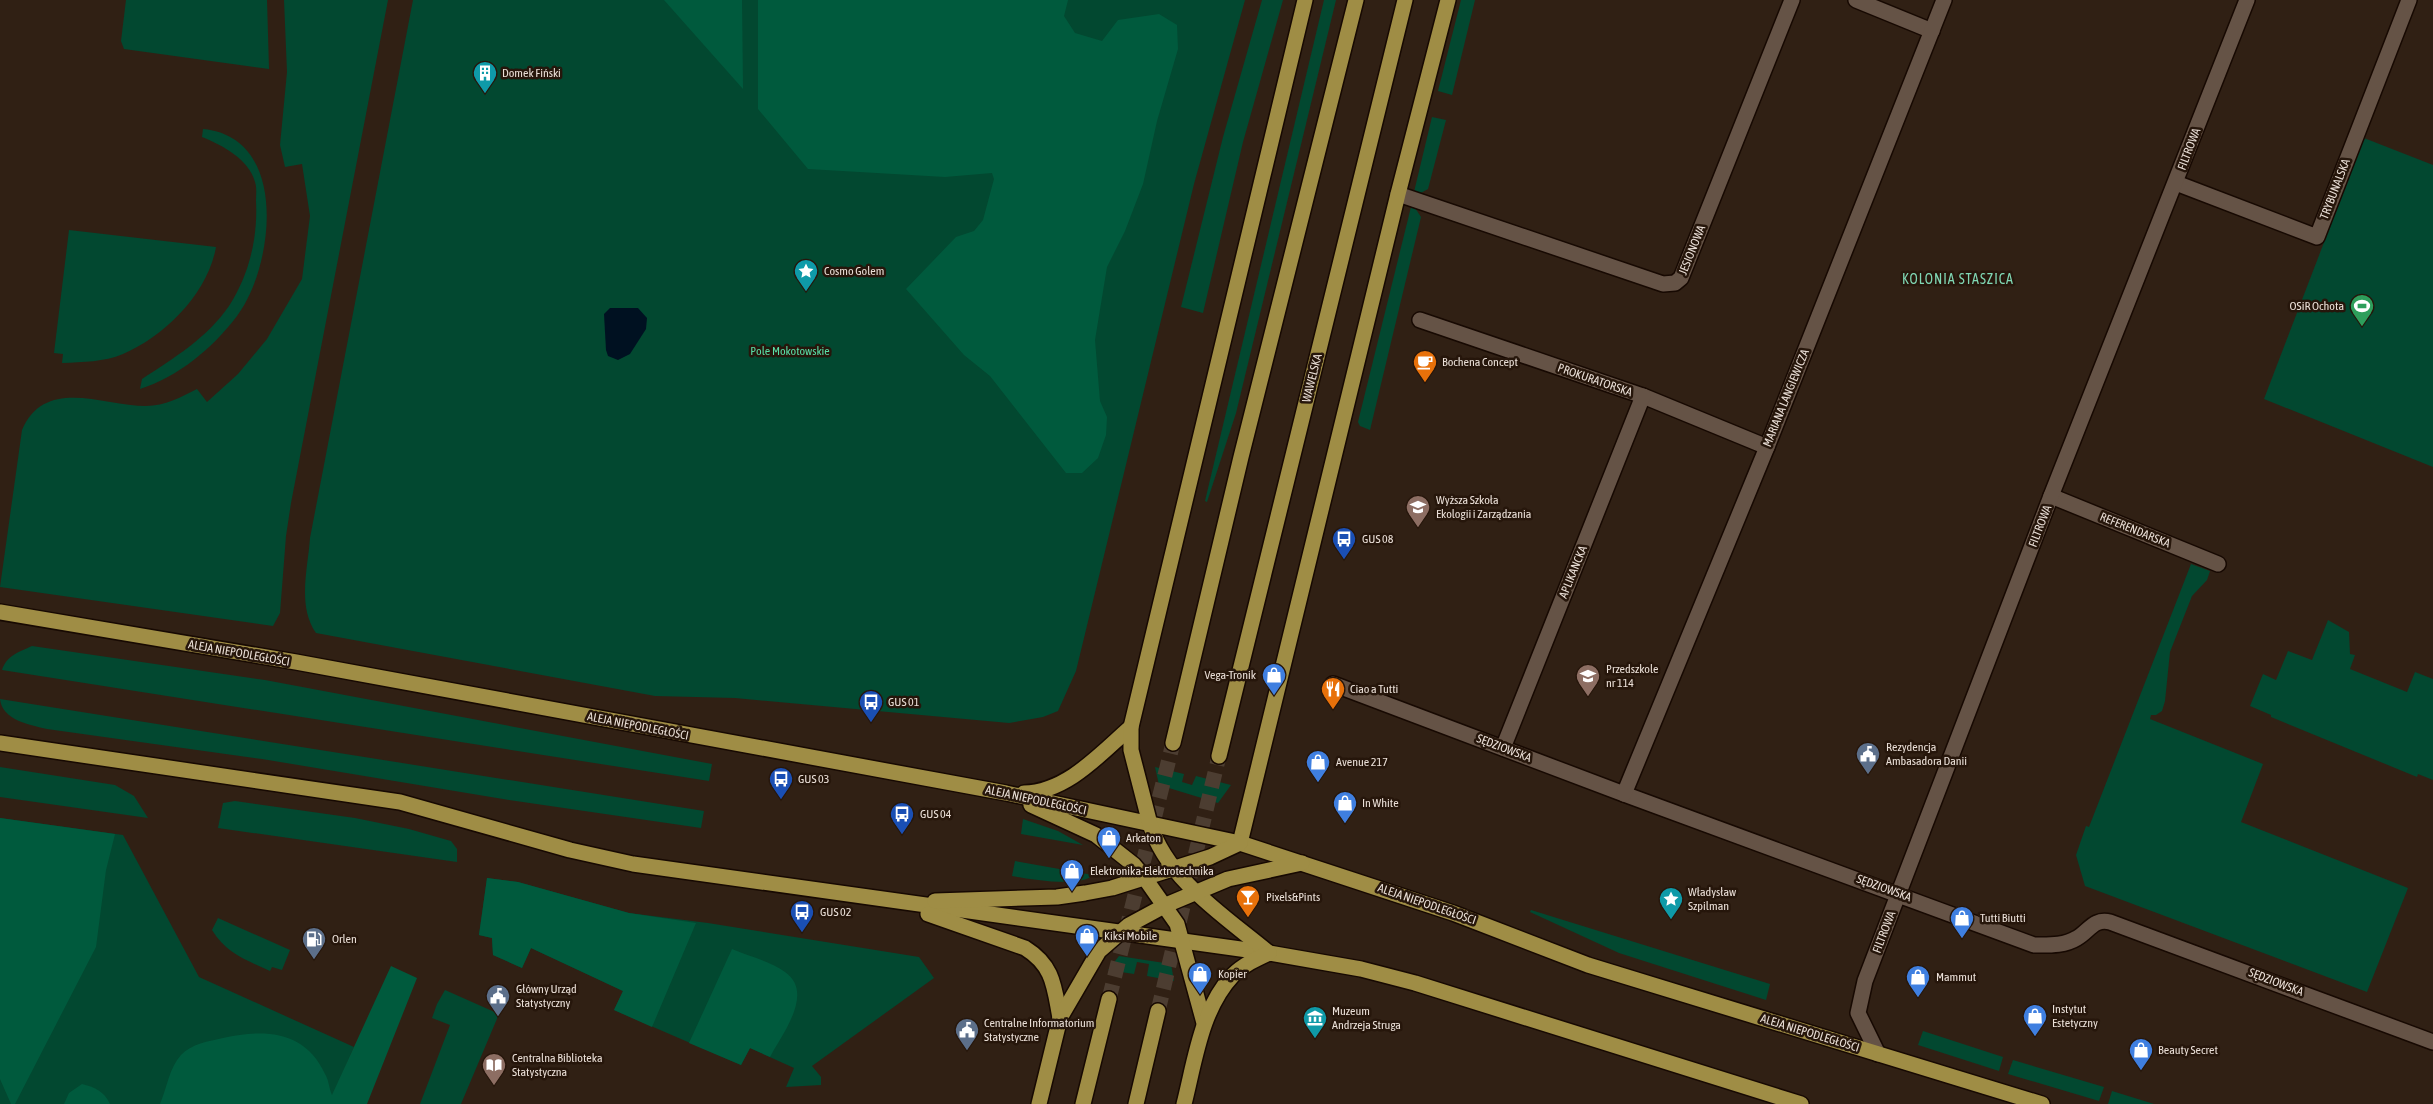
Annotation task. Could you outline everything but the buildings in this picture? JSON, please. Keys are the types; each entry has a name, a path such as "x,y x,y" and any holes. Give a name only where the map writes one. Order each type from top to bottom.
{"main road":[{"path":"1269,954 1198,893 1173,868 1154,836 1150,824 1131,750 1131,727 1306,0"},
{"path":"1173,743 1240,457 1356,0"},
{"name":"WAWELSKA","path":"1219,756 1405,0"},
{"path":"893,902 1058,897 1112,888 1210,857 1240,843 1398,194 1448,0"},
{"name":"ALEJA NIEPODLEGŁOŚCI","path":"0,612 296,662 1006,793 1240,843 1305,862 1453,912 1588,965 2042,1104"},
{"path":"1006,793 1035,792 1059,784 1093,762 1131,727"},
{"path":"0,743 400,802 609,859 893,902 1344,966 1404,980 1799,1104"},
{"path":"1006,793 1096,835 1134,865 1166,905 1177,924 1204,1023"},
{"path":"1039,1104 1060,1018 1099,951 1118,933 1128,924 1166,905 1228,879 1305,862"},
{"path":"893,902 1025,948 1037,955 1045,963 1051,976 1060,1018"},
{"path":"1184,1104 1204,1023 1232,976 1247,964 1269,954"},
{"path":"1083,1104 1109,999"},
{"path":"1136,1104 1158,1011"}],"street":[{"name":"JESIONOWA","path":"1398,194 1663,284 1675,283 1681,278 1792,0"},
{"path":"1856,0 1932,30"},
{"name":"MARIANA LANGIEWICZA","path":"1624,794 1767,447 1944,0"},
{"name":"FILTROWA","path":"1878,1054 1861,1023 1858,1013 1865,981 2051,496 2247,0"},
{"name":"TRYBUNALSKA","path":"2176,183 2317,237 2409,0"},
{"name":"PROKURATORSKA","path":"1420,320 1643,396 1767,447"},
{"name":"APLIKANCKA","path":"1503,748 1643,396"},
{"name":"REFERENDARSKA","path":"2051,496 2218,564"},
{"name":"SĘDZIOWSKA","path":"1333,684 1624,794 2034,944 2060,945 2077,938 2094,923 2103,920 2433,1042"}],"green space":[{"path":"126,0 267,0 269,69 124,49 121,41"},
{"path":"284,0 388,0 291,503 286,536 280,613 273,626 0,587 22,430 32,413 45,403 60,399 77,398 153,406 173,400 197,389 207,402 238,374 267,339 302,279 310,216 302,164 285,167 280,145 287,72"},
{"name":"Pole Mokotowskie","path":"413,0 1245,0 1194,184 1076,671 1058,711 1043,717 1009,723 735,698 655,696 316,633 310,622 305,599 310,538"},
{"path":"664,0 742,0 743,89"},
{"path":"758,0 1068,0 1064,16 1075,33 1102,41 1118,20 1159,14 1177,25 1178,49 1157,121 1143,184 1125,231 1107,267 1095,340 1100,401 1107,417 1106,435 1098,458 1082,473 1066,473 990,376 964,355 906,289 956,237 974,231 983,220 994,179 992,173 945,177 808,169 758,109"},
{"path":"1262,0 1283,0 1243,142 1203,313 1181,307 1223,137"},
{"path":"1324,0 1336,0 1236,413 1207,502 1205,501"},
{"path":"1461,0 1475,0 1452,95 1438,91"},
{"path":"1432,117 1446,120 1428,189 1419,194 1414,192"},
{"path":"203,129 231,137 250,155 262,179 266,207 265,237 260,267 250,294 237,316 217,339 181,369 154,384 140,389 142,379 189,347 211,328 236,294 251,256 256,215 256,189 252,174 247,166 234,154 202,137"},
{"name":"OSiR Ochota","path":"2364,138 2433,165 2433,467 2264,399"},
{"path":"1411,207 1415,208 1421,217 1370,430 1360,426 1358,422"},
{"path":"69,230 216,247 204,281 194,296 169,324 154,336 116,357 62,363 63,354 54,353"},
{"path":"2191,564 2210,571 2207,580 2192,596 2170,652 2165,701 2162,711 2156,715 2151,715 2150,719 2263,764 2241,822 2408,888 2367,992 2085,886 2076,855 2086,826 2089,827"},
{"path":"2328,620 2349,632 2350,654 2355,655 2350,669 2407,692 2415,672 2433,679 2433,780 2418,774 2417,777 2271,717 2271,715 2250,706 2263,674 2276,680 2288,651 2312,660"},
{"path":"32,646 265,680 712,764 709,781 2,670 10,657"},
{"path":"0,699 704,811 701,828 509,800 262,759 47,729 11,717 2,706"},
{"path":"0,767 115,785 134,796 148,818 0,797"},
{"path":"1155,767 1184,774 1182,782 1192,785 1196,776 1231,785 1218,803 1159,785"},
{"path":"235,801 355,818 409,829 451,841 457,849 457,862 218,828 223,803"},
{"path":"0,818 123,835 199,977 354,1047 329,1104 0,1104"},
{"path":"0,818 115,834 106,870 96,947 15,1104 11,1104 0,1079"},
{"path":"1023,819 1058,831 1083,845 1021,834"},
{"path":"1015,861 1093,875 1087,879 1066,882 1012,876"},
{"path":"487,878 518,882 629,913 708,923 919,957 934,978 812,1066 821,1077 821,1085 786,1087 794,1068 750,1048 741,1065 614,1010 623,991 531,948 522,968 493,955 492,938 479,935"},
{"path":"487,878 518,882 629,913 696,923 652,1027 614,1010 623,991 531,948 522,968 493,955 492,938 479,935"},
{"path":"1531,910 1770,984 1766,1000 1619,953 1530,912"},
{"path":"218,918 290,950 282,970 272,967 270,971 230,950 212,930"},
{"path":"732,949 779,968 793,981 797,991 797,1002 793,1014 770,1057 750,1048 741,1065 689,1043"},
{"path":"1119,956 1171,964 1174,981 1147,976 1149,964 1137,962 1134,974 1108,970"},
{"path":"391,966 417,978 367,1104 160,1104 174,1066 185,1051 206,1042 238,1035 253,1034 282,1036 295,1041 306,1049 317,1059 326,1076 332,1095"},
{"path":"445,990 499,1014 461,1104 420,1104 450,1025 432,1018"},
{"path":"1923,1031 2003,1057 1999,1071 1918,1045"},
{"path":"2013,1060 2104,1087 2099,1101 2008,1074"},
{"path":"82,1084 98,1090 110,1104 64,1104 69,1093"},
{"path":"2112,1091 2154,1104 2108,1104"}],"water":[{"path":"610,308 638,308 647,318 646,329 630,354 618,360 608,356 606,350 604,314"}],"tunnel":[{"path":"1109,999 1173,743"},
{"path":"1158,1011 1219,756"}],"place":[{"name":"Domek Fiński","path":"485,94"},
{"name":"Cosmo Golem","path":"806,292"},
{"name":"OSiR Ochota","path":"2362,327"},
{"name":"Bochena Concept","path":"1425,383"},
{"name":"Wyższa Szkoła Ekologii i Zarządzania","path":"1418,528"},
{"name":"GUS 08","path":"1344,560"},
{"name":"Vega-Tronik","path":"1274,696"},
{"name":"Przedszkole nr 114","path":"1588,697"},
{"name":"Ciao a Tutti","path":"1333,710"},
{"name":"GUS 01","path":"871,723"},
{"name":"Rezydencja Ambasadora Danii","path":"1868,775"},
{"name":"Avenue 217","path":"1318,783"},
{"name":"GUS 03","path":"781,800"},
{"name":"In White","path":"1345,824"},
{"name":"GUS 04","path":"902,835"},
{"name":"Arkaton","path":"1109,859"},
{"name":"Elektronika-Elektrotechnika","path":"1072,892"},
{"name":"Pixels&Pints","path":"1248,918"},
{"name":"Władysław Szpilman","path":"1671,920"},
{"name":"GUS 02","path":"802,933"},
{"name":"Tutti Biutti","path":"1962,939"},
{"name":"Kiksi Mobile","path":"1087,957"},
{"name":"Orlen","path":"314,960"},
{"name":"Kopier","path":"1200,995"},
{"name":"Mammut","path":"1918,998"},
{"name":"Główny Urząd Statystyczny","path":"498,1017"},
{"name":"Instytut Estetyczny","path":"2035,1037"},
{"name":"Muzeum Andrzeja Struga","path":"1315,1039"},
{"name":"Centralne Informatorium Statystyczne","path":"967,1051"},
{"name":"Beauty Secret","path":"2141,1071"},
{"name":"Centralna Biblioteka Statystyczna","path":"494,1086"}],"district":[{"name":"KOLONIA STASZICA","path":"1958,279"}]}
